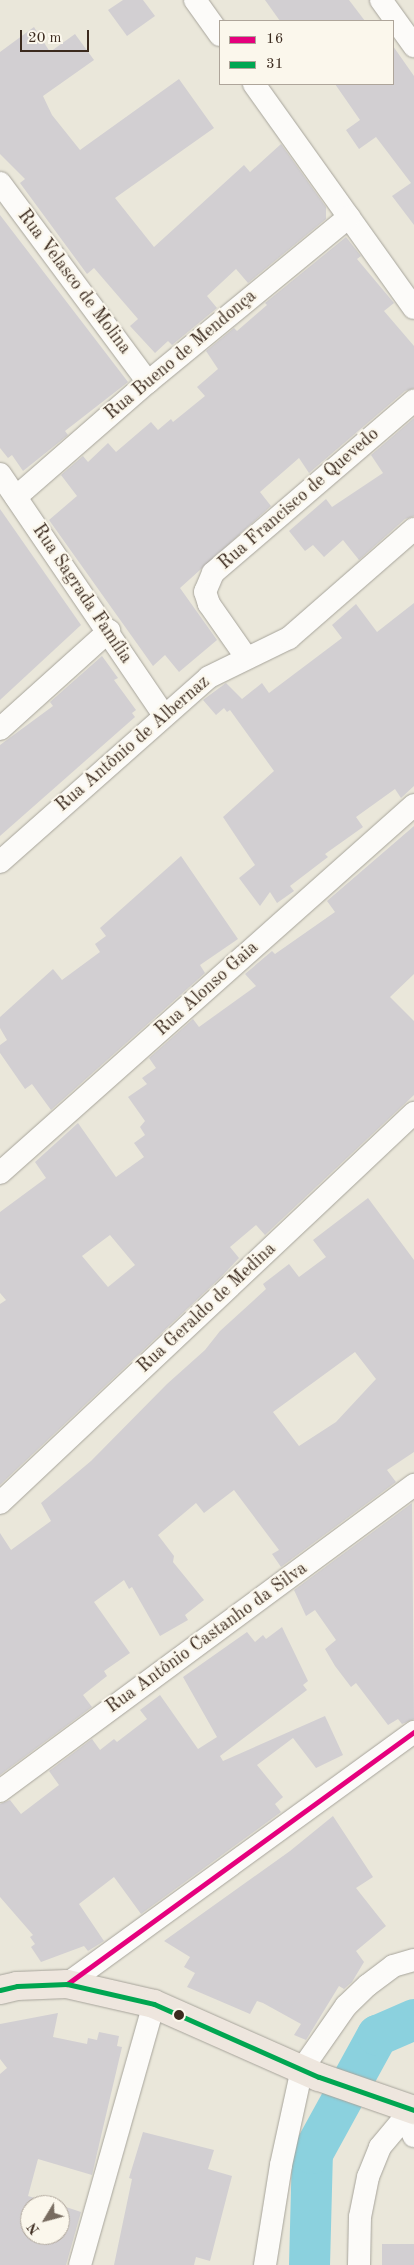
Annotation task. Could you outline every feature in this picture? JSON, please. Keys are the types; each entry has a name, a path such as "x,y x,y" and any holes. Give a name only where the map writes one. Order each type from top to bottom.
{"main road":[{"path":"0,1990 17,1986 68,1984 154,2004 404,2114"}],"street":[{"path":"195,0 219,35"},
{"path":"381,0 414,46"},
{"path":"255,85 414,308"},
{"name":"Rua Velasco de Molina","path":"0,183 148,382"},
{"name":"Rua Bueno de Mendonça","path":"16,497 148,382 349,216"},
{"name":"Rua Francisco de Quevedo","path":"246,657 209,604 205,592 210,577 414,401"},
{"name":"Rua Sagrada Família","path":"0,474 109,631 163,714"},
{"name":"Rua Antônio de Albernaz","path":"0,862 163,714 209,677 246,657 289,638 414,529"},
{"path":"0,728 109,631"},
{"name":"Rua Alonso Gaia","path":"0,1174 414,805"},
{"name":"Rua Geraldo de Medina","path":"0,1503 414,1113"},
{"name":"Rua Antônio Castanho da Silva","path":"0,1791 414,1485"},
{"path":"68,1984 414,1732"},
{"path":"265,2265 281,2164 311,2073 346,2006 368,1985 393,1966 414,1960"},
{"path":"80,2265 154,2004"},
{"path":"359,2265 360,2216 368,2177 380,2147 404,2114"}],"building":[{"path":"123,0 143,0 155,16 127,36 108,10"},
{"path":"265,0 349,0 364,20 279,20"},
{"path":"34,27 50,52 75,34 94,60 43,96 52,115 80,150 179,79 214,128 115,198 154,247 244,165 250,172 281,144 326,207 326,219 248,283 236,269 207,296 217,308 172,345 168,341 155,353 130,326 138,319 94,268 87,274 20,183 25,179 0,154 0,52"},
{"path":"394,47 414,76 414,225 392,196 411,183 376,137 359,149 346,130 360,120 336,85 394,85"},
{"path":"0,215 128,382 65,431 68,435 23,471 12,455 8,458 0,448"},
{"path":"346,237 361,256 357,259 394,303 384,311 414,346 414,388 405,391 309,473 299,458 260,492 271,506 180,588 217,640 179,672 165,655 153,666 49,520 77,496 61,475 83,456 88,462 108,443 116,452 151,422 158,430 171,419 173,422 205,396 197,387 218,369 206,351 234,328 237,331 267,305 265,303"},
{"path":"414,418 414,516 405,519 359,560 343,540 324,557 313,545 305,551 289,531 326,499 332,507 383,473 371,455"},
{"path":"0,509 81,625 0,700"},
{"path":"414,603 414,786 401,798 395,789 356,817 363,827 325,854 328,857 290,886 294,891 277,903 270,892 260,906 239,878 255,865 223,817 274,771 230,710 227,712 224,708 216,715 203,700 226,683 242,699 262,683 269,693 342,638 332,625 356,604 377,632"},
{"path":"102,656 118,678 114,680 136,710 132,713 135,717 0,836 0,745 53,706 50,702"},
{"path":"414,826 414,974 390,997 414,1021 414,1095 265,1235 256,1225 230,1247 239,1258 222,1276 0,1485 0,1304 6,1300 0,1293 0,1212 46,1178 35,1162 78,1123 116,1177 144,1157 134,1143 145,1135 140,1127 145,1121 128,1097 147,1084 142,1078 156,1068 149,1058 193,1019 199,1027 256,986 245,974 272,951 275,954 335,912 327,901","holes":["110,1235 135,1265 108,1287 82,1256"]},
{"path":"181,856 238,939 200,965 205,973 51,1110 32,1084 25,1089 0,1053 0,1045 7,1040 0,1028 0,1017 53,969 62,980 100,952 95,944 106,936 100,928"},
{"path":"368,1198 414,1260 414,1452 387,1470 396,1482 281,1567 272,1554 279,1550 234,1490 204,1513 196,1503 158,1535 174,1556 173,1562 204,1600 185,1615 188,1620 160,1636 132,1587 129,1589 124,1580 94,1602 130,1653 104,1671 107,1676 83,1695 92,1707 0,1775 0,1533 11,1550 51,1521 41,1503 91,1461 167,1384 205,1350 220,1331 266,1289 263,1284 289,1264 299,1277 326,1257 313,1240","holes":["355,1352 376,1379 336,1422 299,1446 273,1412"]},
{"path":"412,1503 414,1719 402,1724 398,1719 388,1725 356,1683 351,1687 335,1666 325,1649 336,1640 315,1610 306,1616 294,1590"},
{"path":"282,1627 308,1681 303,1685 307,1690 220,1756 223,1761 325,1716 343,1755 316,1768 293,1738 257,1765 283,1797 275,1804 281,1812 141,1914 114,1877 79,1904 104,1941 88,1951 84,1946 41,1962 31,1947 35,1944 30,1937 33,1935 0,1897 0,1804 10,1800 21,1814 59,1785 49,1771 92,1739 100,1750 114,1739 117,1742 147,1719 140,1710 160,1695 198,1749 217,1737 183,1677 247,1632 255,1642 263,1635 266,1639"},
{"path":"333,1816 373,1877 356,1888 386,1926 356,1951 364,1962 352,1982 344,1989 339,1986 306,2040 294,2035 301,2024 263,2003 257,2001 250,2014 187,1987 195,1973 184,1967 190,1957 164,1941 290,1851"},
{"path":"58,2013 53,2037 87,2044 88,2038 97,2040 99,2032 119,2036 117,2046 122,2047 92,2175 38,2159 28,2195 20,2195 20,2245 70,2245 70,2208 81,2212 66,2265 0,2265 0,2074 7,2068 0,2059 0,2024"},
{"path":"143,2132 214,2150 208,2169 232,2176 210,2261 196,2257 194,2265 114,2265 132,2179 129,2178"},
{"path":"382,2244 414,2244 414,2265 382,2265"}],"waterway":[{"path":"309,2265 312,2153 377,2035 414,2019"}],"transit line":[{"name":"16","path":"67,1984 414,1732"},
{"name":"31","path":"0,1990 17,1986 67,1984 154,2004 319,2077 414,2110"}]}
